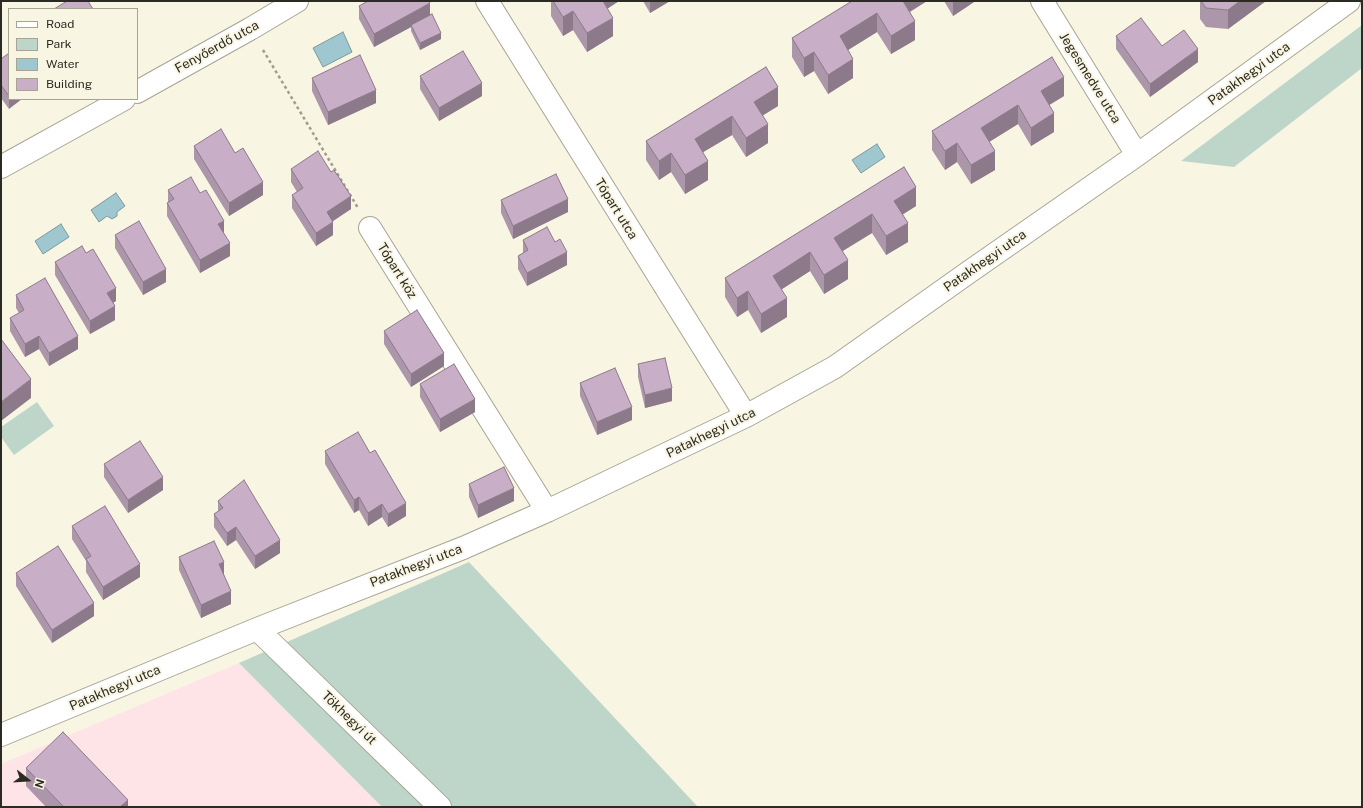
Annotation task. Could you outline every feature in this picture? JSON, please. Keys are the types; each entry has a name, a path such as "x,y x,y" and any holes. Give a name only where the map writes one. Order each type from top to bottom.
{"street":[{"name":"Fenyőerdő utca","path":"138,91 297,1"},
{"name":"Tópart utca","path":"487,1 746,416"},
{"name":"Jegesmedve utca","path":"1042,1 1137,155"},
{"name":"Patakhegyi utca","path":"1,735 257,628 463,548 547,512 746,416 835,367 1137,155 1349,1"},
{"path":"1,167 122,100"},
{"name":"Tópart köz","path":"370,228 547,512"},
{"name":"Tökhegyi út","path":"257,628 440,807"}],"path":[{"path":"250,29 370,228"}],"shaded area":[{"path":"239,663 382,807 1,807 1,764"}],"green space":[{"path":"1362,25 1362,68 1234,167 1181,161"},
{"path":"37,402 54,426 14,455 1,437 1,427"},
{"path":"469,562 698,807 382,807 239,663"}],"water":[{"path":"343,32 352,52 323,67 313,48"},
{"path":"877,144 885,157 861,173 852,160"},
{"path":"116,193 125,206 117,212 117,216 112,219 107,216 99,222 91,210"},
{"path":"61,224 69,237 43,254 35,241"}],"building":[{"path":"67,1 88,1 92,8 56,8"},
{"path":"368,1 429,1 430,3 374,34 359,6"},
{"path":"553,1 603,1 613,18 587,33 573,11 563,17"},
{"path":"852,1 903,1 915,21 891,36 877,13 840,36 853,59 828,75 814,52 804,58 792,38"},
{"path":"1201,1 1240,1 1228,10 1206,8"},
{"path":"432,14 441,33 420,43 411,25"},
{"path":"1141,18 1162,46 1184,30 1198,49 1150,84 1116,36"},
{"path":"463,51 482,83 439,108 420,76"},
{"path":"8,54 8,95 1,85 1,59"},
{"path":"360,55 376,90 328,112 312,78"},
{"path":"1052,57 1064,77 1041,91 1054,113 1031,128 1018,105 981,128 995,151 971,165 957,143 945,151 932,131"},
{"path":"766,67 778,87 754,102 768,124 746,138 732,116 695,139 708,161 685,175 671,153 659,161 646,141"},
{"path":"221,129 235,153 243,148 263,182 229,203 194,146"},
{"path":"318,151 331,172 334,170 351,196 327,212 333,222 316,233 292,195 303,188 291,169"},
{"path":"904,167 916,187 894,201 908,223 886,236 872,214 834,238 848,260 824,275 810,252 773,276 787,298 761,314 748,291 737,298 725,278"},
{"path":"556,174 568,199 513,226 501,200"},
{"path":"191,177 200,193 206,190 224,221 218,224 230,243 200,260 167,203 174,199 168,190"},
{"path":"139,221 166,269 143,282 115,235"},
{"path":"547,227 555,242 560,239 567,252 527,273 518,256 528,250 523,240"},
{"path":"82,246 86,253 93,249 116,288 107,293 115,306 90,321 55,262"},
{"path":"45,278 78,336 49,353 39,336 25,344 10,318 24,310 16,295"},
{"path":"417,310 444,353 411,374 384,331"},
{"path":"1,339 31,379 1,402"},
{"path":"665,358 672,388 645,395 638,364"},
{"path":"454,364 475,399 440,419 420,384"},
{"path":"615,368 632,407 597,422 580,383"},
{"path":"358,432 370,453 375,450 406,503 388,514 382,504 368,513 359,497 354,500 325,451"},
{"path":"140,441 163,477 128,500 104,464"},
{"path":"504,467 514,488 478,505 469,484"},
{"path":"244,480 280,540 255,556 236,527 227,533 214,514 223,508 218,501"},
{"path":"105,506 140,564 103,587 86,559 91,556 72,526"},
{"path":"214,541 224,562 219,564 231,591 201,605 179,557"},
{"path":"58,546 94,603 52,630 16,573"},
{"path":"63,732 128,800 120,807 64,807 26,768"}]}
